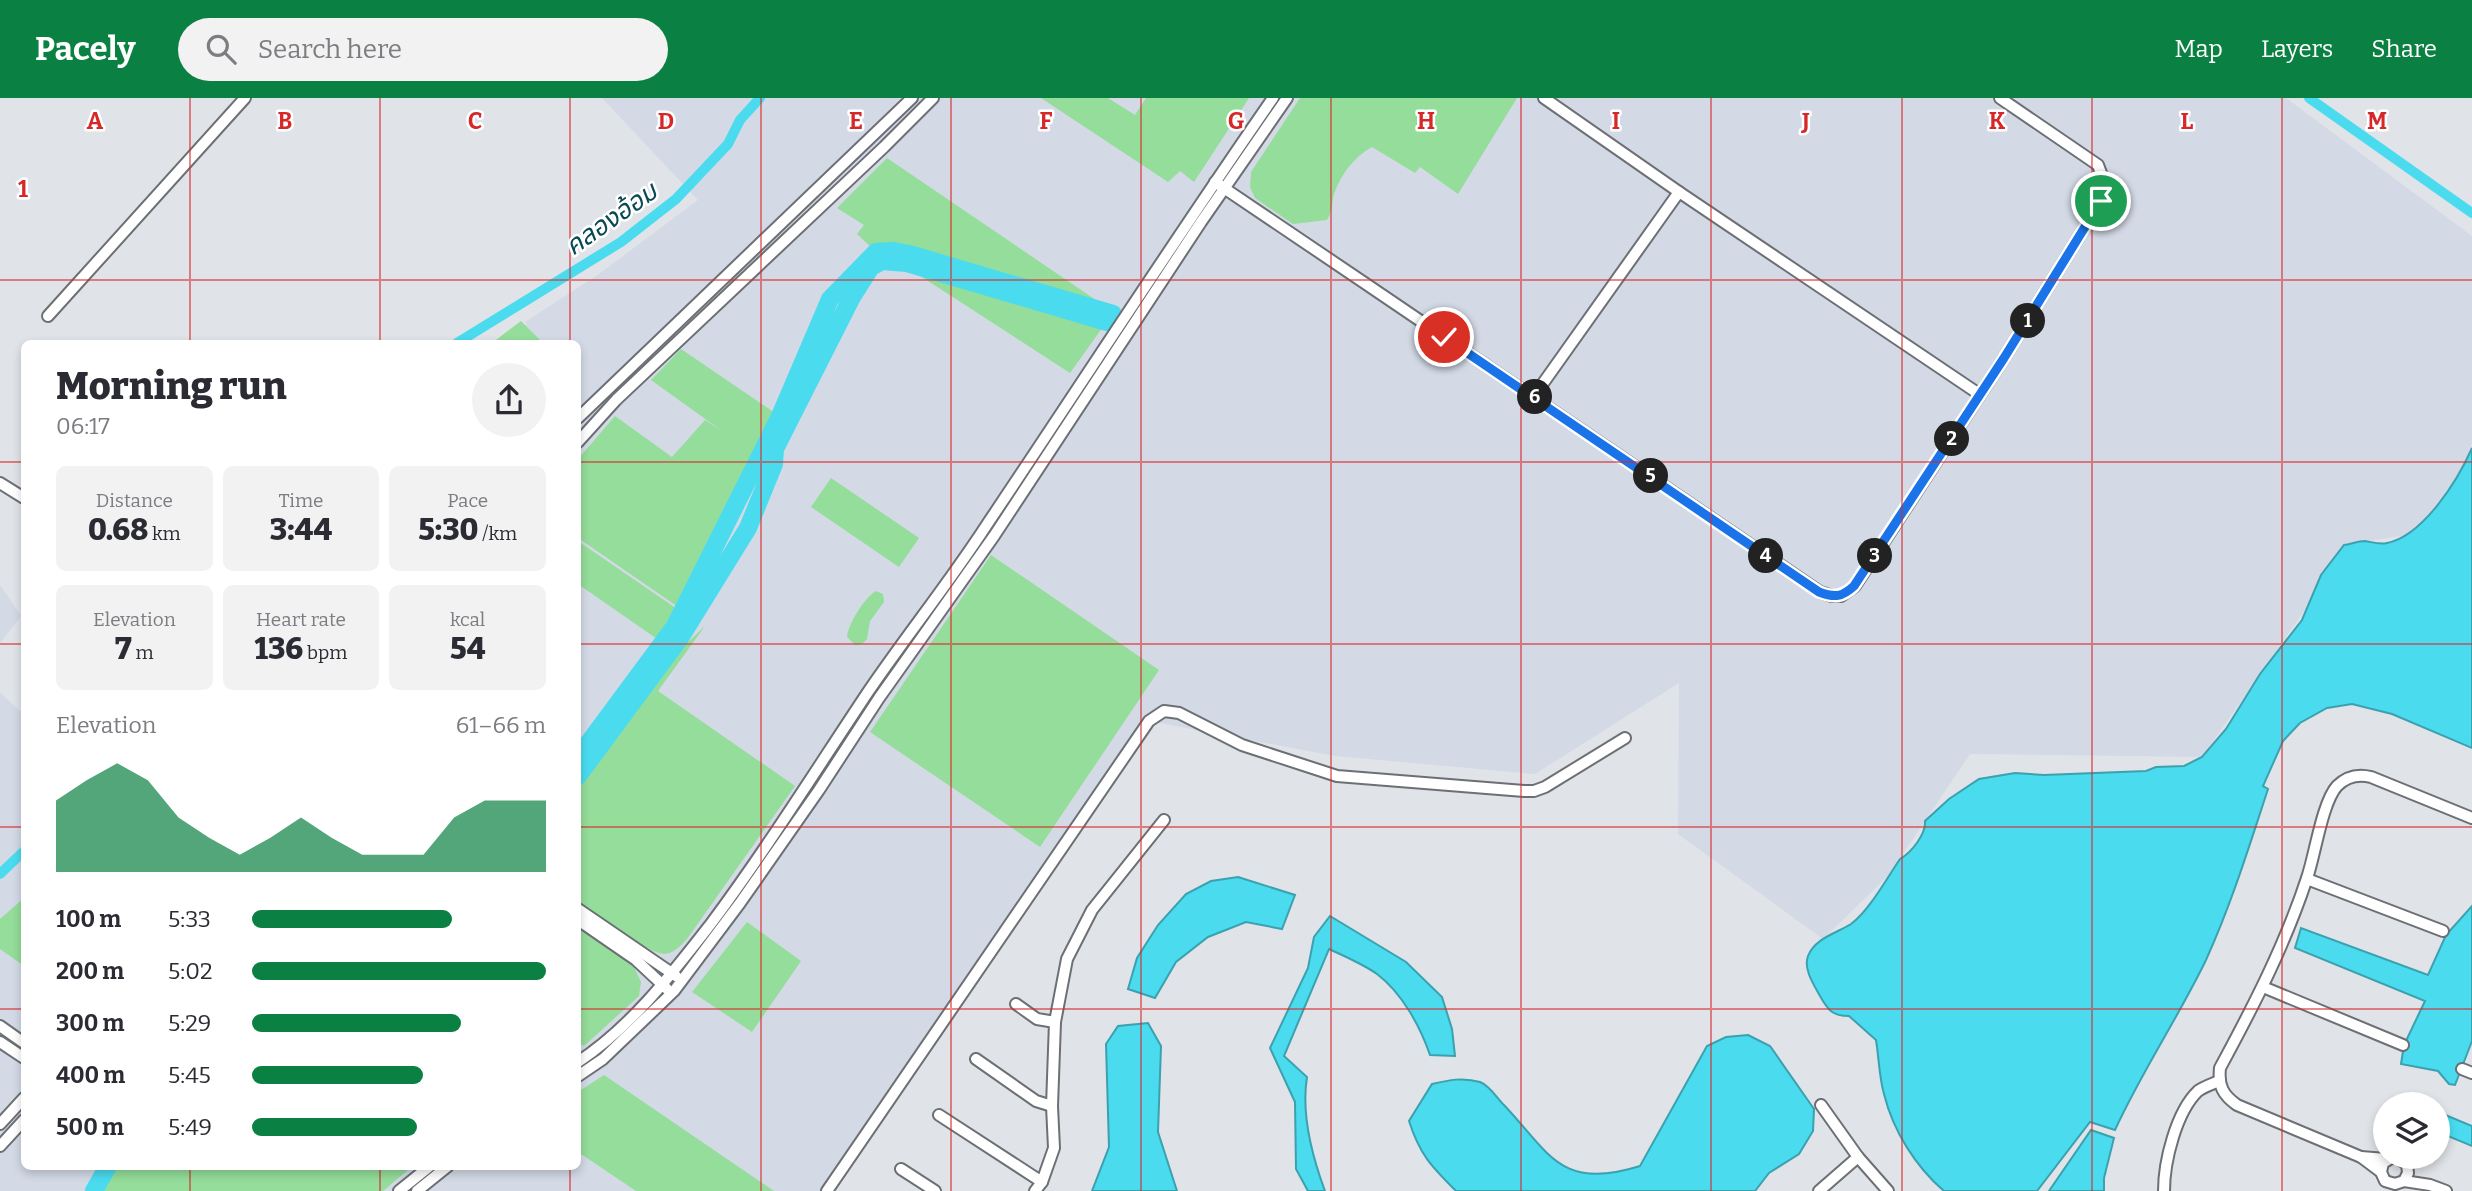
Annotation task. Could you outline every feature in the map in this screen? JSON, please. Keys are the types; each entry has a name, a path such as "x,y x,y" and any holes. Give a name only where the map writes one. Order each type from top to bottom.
{"street":[{"path":"48,316 245,98"},
{"path":"581,415 912,98"},
{"path":"581,439 616,400 933,98"},
{"path":"581,1074 603,1059 677,977 782,825 869,691 985,529 1220,185 1273,98"},
{"path":"1220,185 1287,98"},
{"path":"1544,98 1979,394"},
{"path":"1220,185 1819,592 1841,596 1854,586 1943,453 2070,255 2101,201 2103,173 2098,165 2000,98"},
{"path":"1534,396 1679,192"},
{"path":"0,483 21,496"},
{"path":"827,1191 1149,721 1164,711 1179,713 1242,745 1338,776 1524,791 1545,788 1625,738"},
{"path":"2446,1191 2430,1185 2389,1183 2361,1157 2237,1105 2225,1097 2219,1081 2220,1068 2263,987 2307,879 2330,797 2338,785 2359,775 2371,777 2472,818"},
{"path":"939,1115 1038,1187 1054,1148 1052,1106 1055,1022 1067,959 1091,910 1164,820"},
{"path":"2307,879 2443,931"},
{"path":"581,911 677,977"},
{"path":"581,922 636,960 667,990"},
{"path":"2263,987 2403,1045"},
{"path":"581,1060 667,990"},
{"path":"1016,1004 1037,1019 1055,1022"},
{"path":"0,1026 21,1041"},
{"path":"0,1042 21,1056"},
{"path":"976,1059 1036,1101 1052,1106"},
{"path":"2164,1191 2180,1116 2199,1090 2219,1081"},
{"path":"0,1124 21,1101"},
{"path":"1821,1105 1858,1157 1888,1191"},
{"path":"0,1146 21,1123"},
{"path":"1819,1191 1858,1157"},
{"path":"2361,1157 2373,1157"},
{"path":"901,1169 935,1191"},
{"path":"2383,1191 2381,1175 2385,1169"},
{"path":"2390,1191 2402,1182 2408,1169"},
{"path":"2409,1169 2430,1185"},
{"path":"399,1191 425,1170"},
{"path":"417,1191 443,1170"}],"shaded area":[{"path":"602,98 2286,98 2472,236 2472,444 2462,471 2424,520 2406,535 2344,545 2314,597 2202,757 1970,754 1888,876 1823,939 1678,834 1679,683 1535,774 1335,756 1149,721 827,1191 0,1191 0,693 21,711 21,1170 581,1170 581,340 504,340 527,324 525,322 599,274 698,200"},
{"path":"0,585 21,616 0,643"}],"green space":[{"path":"1041,98 1108,98 1135,115 1146,98 1249,98 1194,182 1180,171 1168,182"},
{"path":"1300,98 1517,98 1458,194 1420,167 1415,173 1372,147 1359,156 1344,173 1334,194 1327,220 1293,224 1255,198 1250,187 1251,172"},
{"path":"887,158 1112,311 913,255 893,251 876,252 857,234 864,225 837,208"},
{"path":"882,261 904,261 1105,324 1070,373 911,270 889,264 871,267"},
{"path":"521,321 540,340 496,340"},
{"path":"681,349 778,415 681,609 581,540 581,456 615,416 672,457 705,420 722,431 651,380"},
{"path":"831,478 919,538 899,567 811,507"},
{"path":"581,543 680,611 660,641 581,586"},
{"path":"991,555 1159,670 1040,847 870,732"},
{"path":"876,591 883,594 884,602 870,621 867,639 862,644 855,645 847,637 850,625 862,605"},
{"path":"705,626 658,691 795,786 687,939 674,951 664,954 633,940 581,903 581,780 676,642 687,643"},
{"path":"21,901 21,964 0,949 0,919"},
{"path":"747,922 801,961 752,1032 692,992"},
{"path":"581,929 633,965 641,982 639,996 584,1046 581,1044"},
{"path":"604,1075 774,1191 636,1191 581,1154 581,1090"},
{"path":"115,1170 408,1170 383,1191 104,1191"}],"water":[{"path":"2472,448 2472,748 2392,714 2352,704 2327,708 2300,723 2283,741 2263,786 2268,789 2254,832 2232,897 2206,960 2115,1130 2090,1122 2037,1191 1944,1191 1915,1160 1893,1121 1882,1088 1876,1040 1849,1016 1831,1011 1815,987 1807,966 1811,950 1821,940 1858,918 1900,859 1917,842 1925,821 1949,799 1979,779 2015,773 2044,775 2146,771 2156,767 2184,766 2202,757 2226,729 2260,674 2302,620 2321,575 2344,545 2365,541 2387,543 2414,530 2438,505"},
{"path":"1238,877 1295,895 1282,929 1246,922 1208,937 1176,962 1155,998 1128,989 1137,958 1158,925 1186,894 1211,881"},
{"path":"2472,906 2472,1041 2455,1085 2449,1084 2438,1071 2401,1064 2404,1045 2425,1001 2295,948 2301,928 2428,975 2446,935"},
{"path":"1330,916 1406,962 1442,997 1452,1029 1455,1056 1430,1055 1409,1011 1386,982 1366,967 1329,949 1284,1056 1307,1077 1305,1105 1309,1135 1325,1191 1308,1191 1296,1169 1295,1102 1270,1048 1308,968 1314,937"},
{"path":"1148,1023 1161,1046 1158,1132 1177,1191 1092,1191 1109,1147 1106,1044 1118,1026"},
{"path":"1748,1035 1770,1046 1814,1109 1813,1131 1799,1154 1769,1173 1755,1191 1456,1191 1427,1159 1417,1143 1409,1121 1432,1084 1474,1080 1490,1089 1546,1152 1560,1163 1574,1171 1613,1173 1640,1166 1707,1046 1726,1037"},
{"path":"2450,1117 2472,1126 2472,1146 2450,1137"},
{"path":"2091,1130 2114,1138 2104,1178 2104,1191 2049,1191"}],"waterway":[{"name":"คลองอ้อม","path":"462,340 621,242 676,199 728,144 740,120 760,98"},
{"path":"2309,98 2472,213"},
{"path":"581,753 675,626 780,416 830,299 876,252 909,254 1113,314 1107,322 907,263 882,261 871,267 852,297 775,449 774,464 748,528 680,638 581,772"},
{"name":"คลองอ้อม","path":"0,874 21,854"},
{"path":"94,1191 106,1170"}],"route":[{"path":"1444,337 1819,592 1841,596 1854,586 1943,453 2070,255 2101,201"}]}
